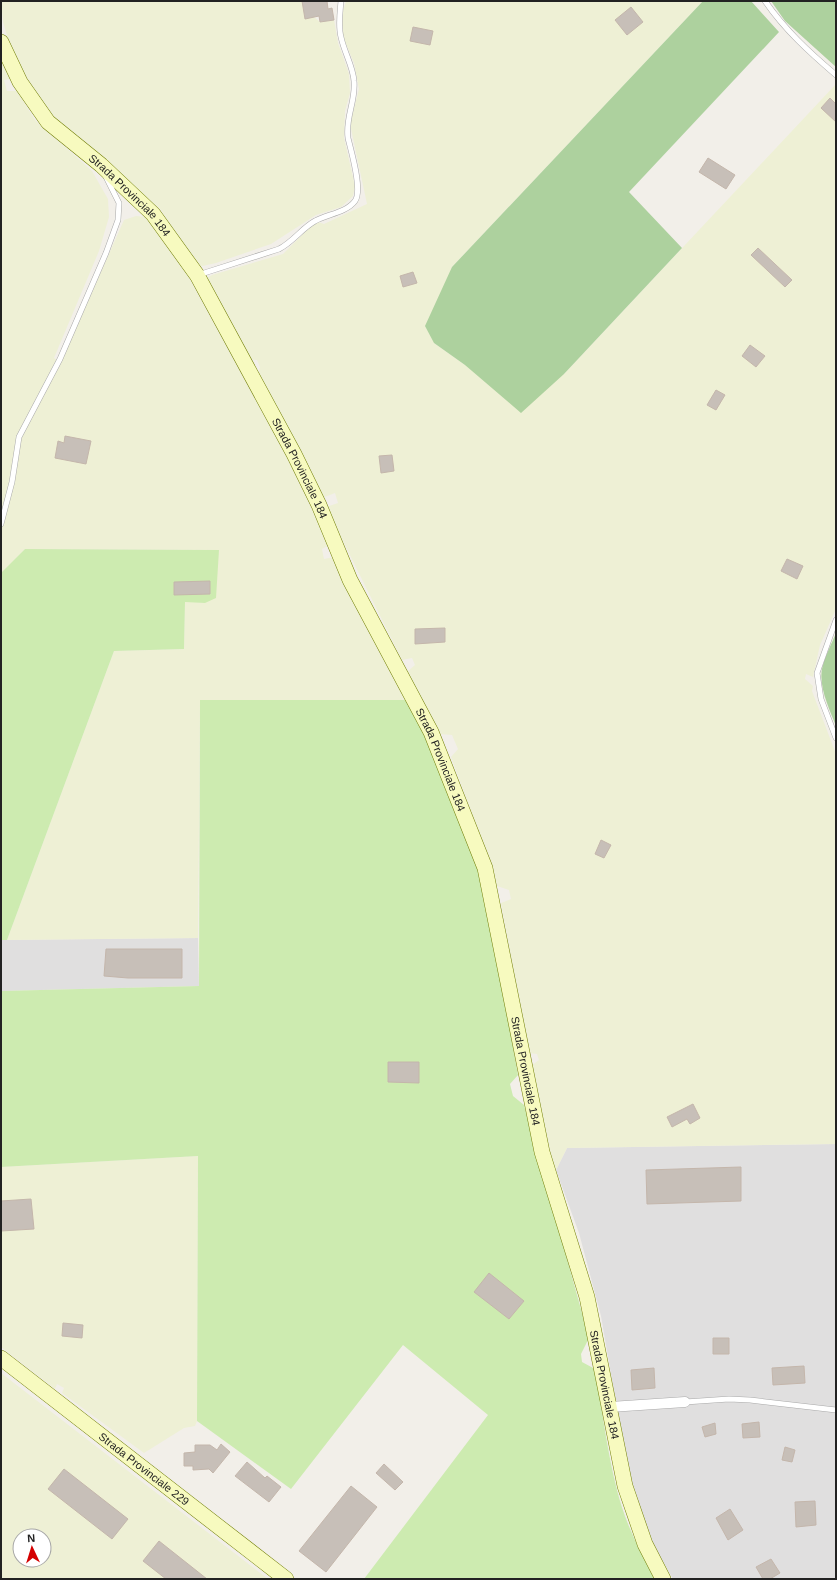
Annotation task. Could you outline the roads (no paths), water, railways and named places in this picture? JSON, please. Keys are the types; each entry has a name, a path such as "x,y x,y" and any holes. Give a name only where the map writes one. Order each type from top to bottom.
{"street":[{"name":"Strada Provinciale 184","path":"1,42 20,82 45,118 101,165 152,214 197,275 294,454 319,505 350,580 431,732 477,844 490,887 526,1080 542,1152 587,1297 625,1486 633,1515 645,1544 663,1579"},
{"name":"Strada Provinciale 229","path":"1,1358 286,1579"},
{"path":"610,1407 685,1402"}],"lane":[{"path":"197,275 279,249 288,244 314,222 342,210 356,200 358,194 357,178 347,124 354,91 354,81 352,69 339,28 341,1"},
{"path":"765,1 781,24 803,47 836,75"},
{"path":"1,524 12,482 19,437 60,360 106,253 118,220 119,203 101,165"},
{"path":"836,620 817,673 821,699 836,738"},
{"path":"685,1402 729,1399 750,1400 836,1410"}]}
